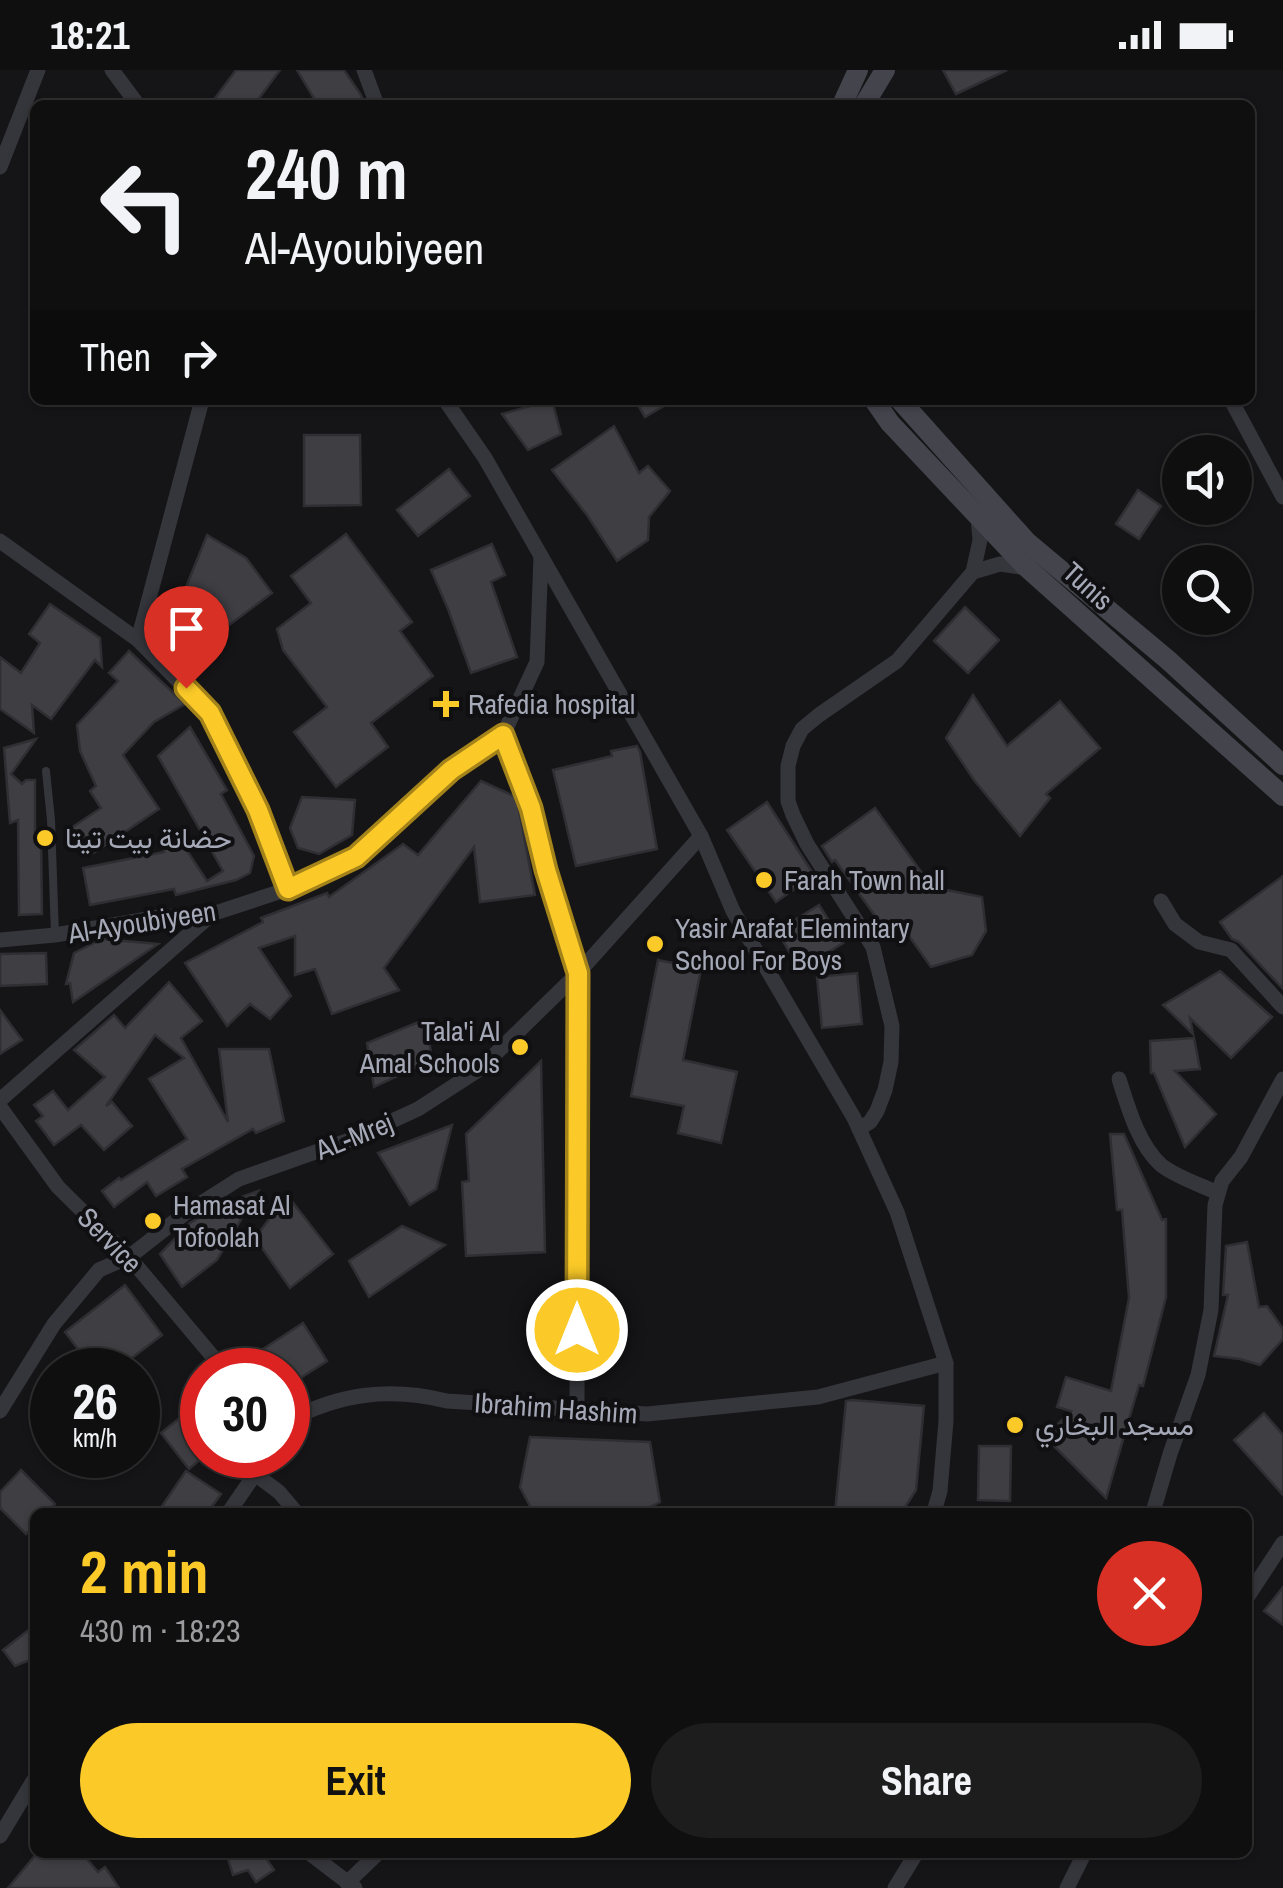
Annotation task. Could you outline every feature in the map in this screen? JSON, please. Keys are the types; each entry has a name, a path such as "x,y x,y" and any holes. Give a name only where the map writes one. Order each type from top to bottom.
{"main road":[{"path":"844,100 858,70"},
{"path":"867,100 885,70"},
{"name":"Tunis","path":"877,405 890,423 1028,568 1283,796"},
{"path":"904,405 1027,542 1168,660 1283,764"}],"street":[{"path":"0,167 38,70"},
{"path":"112,70 134,100"},
{"path":"364,70 375,100"},
{"path":"138,640 201,405"},
{"path":"448,405 485,458 700,836 733,911 859,1129 897,1212 946,1363 946,1421 935,1508"},
{"path":"1234,405 1283,497"},
{"path":"859,1129 878,1111 885,1090 892,1026 873,947 807,844 793,815 788,801 788,766 802,729 897,660 973,572 980,540 978,518"},
{"path":"0,541 138,640 210,713 258,810 288,889"},
{"path":"541,556 537,662 503,735 531,808 578,973 577,1410"},
{"path":"973,572 1000,564 1028,568"},
{"name":"Al-Ayoubiyeen","path":"0,940 159,917 212,914 288,889 356,857 451,770 503,735"},
{"name":"AL-Mrej","path":"0,1411 54,1324 99,1270 130,1256 184,1214 239,1179 355,1138 418,1109 480,1068 578,973 700,836"},
{"path":"1161,901 1175,924 1199,942 1231,950 1283,1007"},
{"path":"0,1104 212,914"},
{"path":"1119,1078 1132,1118 1162,1166 1218,1193"},
{"path":"1154,1508 1198,1375 1211,1310 1214,1205 1222,1181 1241,1157 1283,1079"},
{"name":"Service","path":"0,1104 58,1187 130,1256 206,1348"},
{"name":"Ibrahim Hashim","path":"310,1411 335,1400 385,1392 447,1401 647,1414 818,1397 946,1363"},
{"path":"231,1508 252,1478"},
{"path":"260,1478 293,1508"},
{"path":"1252,1590 1283,1543"},
{"path":"0,1836 30,1786"},
{"path":"316,1858 351,1885 373,1858"},
{"path":"895,1888 913,1858"},
{"path":"1066,1888 1082,1858"}],"lane":[{"path":"46,771 55,935"}],"building":[{"path":"236,70 280,70 258,100 214,100"},
{"path":"297,70 344,70 363,100 315,100"},
{"path":"943,70 1007,70 956,94"},
{"path":"534,405 553,405 561,434 528,450 502,414"},
{"path":"638,405 665,405 645,417"},
{"path":"614,426 639,473 648,466 670,491 649,517 648,540 617,561 552,470"},
{"path":"304,435 360,435 361,505 304,506"},
{"path":"449,469 470,496 418,536 397,510"},
{"path":"1138,490 1161,506 1139,539 1116,524"},
{"path":"346,534 412,622 400,631 433,676 371,723 388,747 336,787 294,732 327,707 283,650 277,629 311,603 291,576"},
{"path":"207,535 246,558 272,593 205,643 174,617"},
{"path":"492,544 505,575 491,582 517,657 471,673 431,570"},
{"path":"50,604 100,638 102,667 95,660 51,719 32,705 34,733 0,709 0,657 21,673 40,643 29,634"},
{"path":"965,607 999,640 968,673 934,641"},
{"path":"129,651 185,704 154,722 123,755 159,809 89,856 71,828 101,808 90,791 96,786 80,751 77,725 118,681 109,673"},
{"path":"973,695 1007,746 1060,701 1100,748 1046,794 1050,798 1020,836 946,738"},
{"path":"190,727 227,790 221,794 254,856 250,873 176,895 174,889 90,905 83,868 164,852 182,843 207,881 223,871 158,756"},
{"path":"36,739 11,774 22,784 35,780 35,839 41,839 42,914 19,915 18,820 10,823 4,748"},
{"path":"637,746 657,849 576,866 553,770"},
{"path":"481,781 514,796 535,895 480,902 474,847 384,968 399,990 332,1014 315,969 295,975 295,936 259,948 291,996 270,1019 250,1004 227,1026 185,963 263,922 261,918 327,893 329,897 403,844 418,855"},
{"path":"302,797 355,800 352,835 319,854 298,848 290,828"},
{"path":"767,802 814,875 776,902 727,830"},
{"path":"875,808 932,887 982,897 986,931 972,955 931,967 902,926 883,927 835,860 832,862 822,846"},
{"path":"1283,876 1283,989 1220,922"},
{"path":"819,905 843,943 800,970 777,931"},
{"path":"102,939 158,944 73,1002 70,983 66,984 74,953"},
{"path":"46,953 47,984 0,986 0,954"},
{"path":"658,960 701,969 683,1060 737,1072 721,1143 678,1133 684,1106 631,1096"},
{"path":"1220,971 1272,1017 1231,1058 1190,1018 1193,1034 1163,1005"},
{"path":"857,973 862,1024 822,1028 817,977"},
{"path":"169,982 202,1021 181,1038 228,1122 219,1049 269,1049 284,1121 256,1133 253,1129 182,1169 187,1177 156,1196 147,1182 114,1207 102,1191 187,1139 149,1079 184,1058 155,1035 106,1106 112,1102 132,1126 104,1150 81,1125 54,1145 36,1121 43,1116 34,1105 53,1091 68,1110 105,1077 74,1050 114,1015 125,1028"},
{"path":"0,1010 22,1040 0,1054"},
{"path":"426,1019 432,1060 374,1087 367,1043"},
{"path":"1194,1038 1200,1069 1175,1071 1216,1114 1185,1147 1151,1073 1150,1041"},
{"path":"541,1061 545,1252 466,1256 462,1182 469,1181 466,1134"},
{"path":"452,1125 436,1189 410,1205 378,1153"},
{"path":"1110,1134 1124,1134 1162,1220 1166,1219 1166,1297 1143,1386 1139,1385 1106,1498 1045,1437 1071,1411 1057,1407 1066,1377 1111,1391 1129,1298 1122,1210 1117,1210"},
{"path":"258,1191 217,1260 182,1287 160,1254 190,1223 219,1205"},
{"path":"287,1195 333,1254 290,1288 255,1238"},
{"path":"402,1226 445,1245 369,1297 349,1261"},
{"path":"1247,1242 1259,1307 1267,1306 1283,1329 1283,1339 1260,1365 1214,1356 1228,1295 1223,1295 1226,1246"},
{"path":"125,1285 162,1335 145,1348 77,1348 65,1332"},
{"path":"303,1323 327,1361 310,1372 310,1348 265,1348"},
{"path":"846,1401 924,1406 916,1490 905,1508 835,1508"},
{"path":"1264,1413 1283,1435 1283,1495 1234,1440"},
{"path":"180,1418 180,1457 161,1433"},
{"path":"530,1437 650,1442 660,1502 648,1508 531,1508 520,1487"},
{"path":"979,1446 1011,1446 1010,1501 978,1500"},
{"path":"21,1470 55,1504 51,1508 30,1508 30,1530 26,1534 0,1508 0,1492"},
{"path":"181,1478 197,1478 221,1494 211,1508 161,1508"},
{"path":"1283,1587 1283,1625 1264,1611"},
{"path":"30,1629 30,1660 15,1666 3,1650"},
{"path":"33,1858 86,1858 98,1872 105,1867 119,1888 8,1888"},
{"path":"228,1858 266,1858 274,1870 256,1882 248,1870 233,1875"}],"place":[{"name":"Rafedia hospital","path":"446,704"},
{"name":"حضانة بيت تيتا","path":"45,838"},
{"name":"Farah Town hall","path":"764,880"},
{"name":"Yasir Arafat Elemintary School For Boys","path":"655,944"},
{"name":"Tala'i Al Amal Schools","path":"520,1047"},
{"name":"Hamasat Al Tofoolah","path":"153,1221"},
{"name":"مسجد البخاري","path":"1015,1425"}],"route":[{"path":"186,688 210,713 258,810 288,889 356,857 451,770 503,735 531,808 578,973 577,1330"}]}
